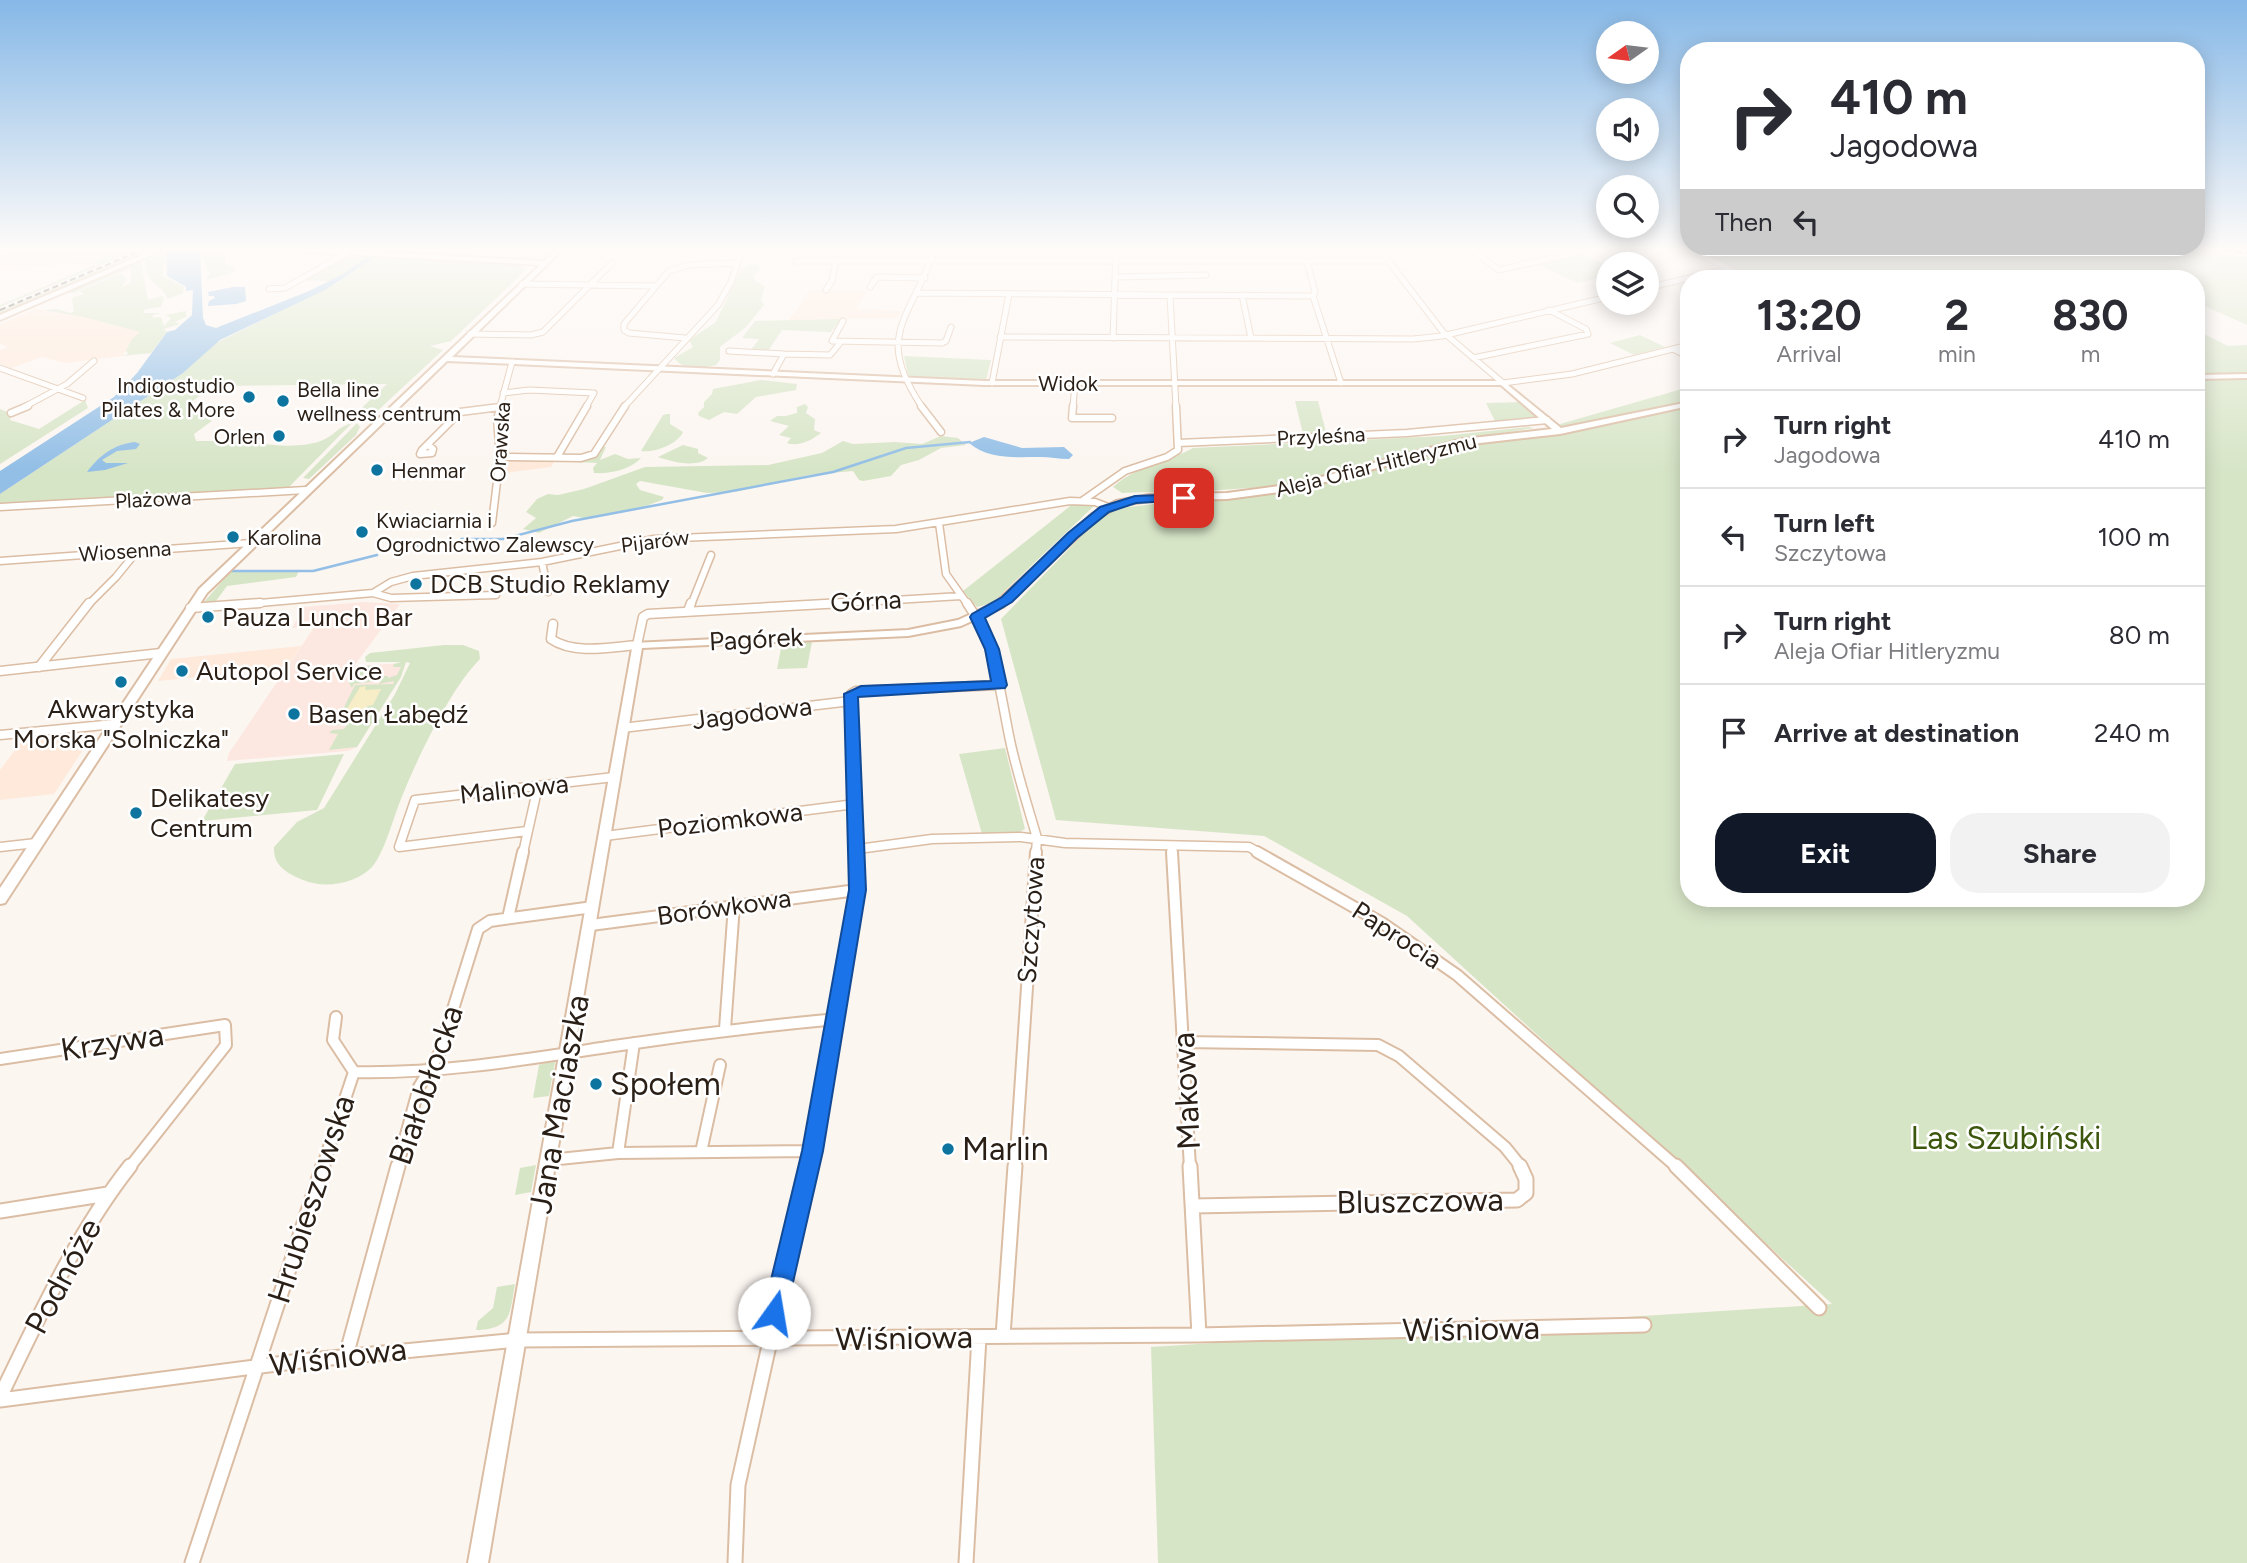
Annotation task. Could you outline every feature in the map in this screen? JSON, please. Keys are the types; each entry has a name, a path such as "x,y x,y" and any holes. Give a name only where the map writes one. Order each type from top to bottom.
{"street":[{"path":"0,899 190,608 213,579 482,323"},
{"path":"470,334 540,334 555,323"},
{"path":"625,323 624,330 632,334 685,338"},
{"path":"500,457 584,457 594,454 621,410 700,323"},
{"path":"842,323 831,340 840,343 896,344 944,342 951,327"},
{"path":"901,323 896,344 905,380 925,413 941,432"},
{"path":"992,383 1003,323"},
{"path":"1113,338 1114,323"},
{"path":"1082,501 1125,471 1176,453 1178,443 1171,323"},
{"path":"1248,323 1251,338"},
{"path":"1320,323 1341,383"},
{"path":"1437,323 1446,335 1560,430"},
{"path":"1000,337 1410,340 1446,335 1496,323"},
{"path":"1473,358 1527,348 1588,332 1572,323"},
{"path":"729,351 830,355 840,343"},
{"name":"Widok","path":"444,359 992,383 1503,383 1572,374 1680,347"},
{"path":"1672,349 1680,353"},
{"path":"773,374 784,354"},
{"path":"11,413 33,404 86,370 94,360"},
{"name":"Orawska","path":"492,523 500,457 497,423 512,362"},
{"path":"0,368 83,398"},
{"path":"2205,377 2247,376"},
{"path":"1075,383 1072,418 1112,418"},
{"path":"503,393 532,390 594,393 557,457"},
{"name":"Aleja Ofiar Hitleryzmu","path":"977,617 1007,599 1073,536 1108,507 1149,498 1215,497 1289,488 1463,442 1560,430 1680,406"},
{"path":"428,445 460,412 500,407"},
{"name":"Przyleśna","path":"1178,443 1408,433 1548,420"},
{"name":"Plażowa","path":"0,507 306,490"},
{"path":"1082,501 1108,507"},
{"name":"Pijarów","path":"190,608 373,593 391,582 413,576 541,562 617,544 671,537 896,529 1082,501"},
{"name":"Szczytowa","path":"939,523 946,574 977,617 992,649 1011,747 1037,838 1003,1336"},
{"name":"Wiosenna","path":"2,562 251,543"},
{"path":"39,667 82,610 116,578 138,550"},
{"path":"688,611 711,555"},
{"path":"541,562 548,592"},
{"path":"373,593 391,598 496,595"},
{"name":"Górna","path":"637,645 646,614 961,596"},
{"name":"Pagórek","path":"553,624 551,639 557,645 588,647 917,632 977,617"},
{"name":"Jana Maciaszka","path":"478,1563 591,925 637,645"},
{"path":"0,671 162,653"},
{"name":"Jagodowa","path":"622,727 850,701 852,693 861,691 999,685"},
{"path":"735,1563 738,1485 812,1151 837,1019 857,890 858,849 850,701"},
{"path":"0,735 115,724"},
{"name":"Malinowa","path":"527,831 399,847 415,800 614,777"},
{"path":"508,918 538,786"},
{"name":"Poziomkowa","path":"605,836 855,804"},
{"name":"Paprocia","path":"858,849 932,839 1037,838 1065,843 1249,847 1382,923 1430,956 1540,1044 1659,1149 1819,1308"},
{"path":"0,847 36,844"},
{"name":"Makowa","path":"1172,846 1199,1335"},
{"name":"Borówkowa","path":"591,925 857,890"},
{"path":"724,1029 734,905"},
{"name":"Białobłocka","path":"346,1356 419,1087 439,1054 478,929 485,923 508,918 593,907"},
{"path":"335,1017 333,1040 354,1072 396,1074 568,1053 724,1029 837,1019"},
{"name":"Krzywa","path":"0,1059 225,1025"},
{"name":"Podnóże","path":"0,1398 68,1259 108,1194 226,1045 225,1025"},
{"name":"Bluszczowa","path":"1184,1042 1378,1045 1399,1056 1505,1147 1521,1164 1528,1181 1527,1193 1517,1200 1193,1206"},
{"path":"618,1153 634,1043"},
{"path":"701,1152 720,1065"},
{"name":"Hrubieszowska","path":"192,1563 354,1072"},
{"path":"549,1160 618,1153 812,1151"},
{"name":"Podnóże","path":"0,1211 108,1194"},
{"name":"Wiśniowa","path":"0,1398 346,1356 517,1340 1199,1335 1644,1325"},
{"path":"966,1563 979,1337"}],"shaded area":[{"path":"110,323 143,332 122,356 65,363 42,357 11,368 0,363 0,350 8,347 0,344 0,324"},
{"path":"556,459 551,467 505,473 508,460"},
{"path":"364,602 400,604 354,666 406,663 357,747 348,751 227,761 229,753 315,626 292,628 303,607"},
{"name":"Autopol Service","path":"301,646 286,668 158,681 171,659"},
{"path":"96,730 54,794 0,800 0,770 24,738"}],"green space":[{"path":"106,323 163,323 164,326 167,323 180,324 164,329 167,332 151,353 122,356 128,354 126,350 132,339 140,332"},
{"path":"256,323 470,323 451,341 430,346 443,350 373,415 350,419 387,384 212,386 189,404 193,405 191,409 212,421 194,434 196,441 251,441 259,434 264,434 257,443 299,445 323,440 352,423 288,488 6,504 0,507 0,494 183,373 214,344"},
{"path":"715,323 749,323 720,347 720,360 716,365 693,368 678,362 674,358 693,347 689,340"},
{"path":"754,323 838,323 831,332 782,330 768,351 751,350 759,339 742,338"},
{"name":"Las Szubiński","path":"2205,334 2228,346 2247,345 2247,1563 1158,1563 1151,1347 1832,1304 1407,916 1264,836 1056,820 1001,619 1096,521 1119,508 1300,488 1459,440 1319,478 1255,488 1122,493 1113,487 1121,480 1193,448 1442,436 1534,428 1478,437 1467,444 1564,434 1560,424 1680,390 1680,907 2205,907"},
{"path":"1640,335 1665,347 1634,355 1610,343"},
{"path":"904,356 991,360 986,380 917,378 908,375"},
{"path":"761,380 797,384 796,390 756,397 737,414 724,412 709,420 699,416 698,413 713,389"},
{"path":"85,400 88,408 0,464 0,409 12,414 10,420 39,429"},
{"path":"1295,401 1318,401 1326,432 1303,434"},
{"path":"1523,402 1539,419 1496,423 1486,403"},
{"path":"805,404 808,407 806,413 815,419 814,430 821,433 801,443 787,443 791,438 779,435 789,426 770,421 777,416 797,413 797,407"},
{"path":"670,414 670,424 683,432 680,437 664,447 641,451 663,415"},
{"path":"357,423 360,427 356,435 309,479 303,478"},
{"path":"941,436 958,438 966,445 941,448 919,460 901,465 891,476 863,481 859,480 853,471 809,475 735,492 707,493 640,481 636,484 640,490 664,497 662,500 641,508 589,519 573,516 539,533 523,529 536,518 526,512 537,499 548,494 558,495 584,489 645,467 768,465 822,453 843,441 853,444 922,444"},
{"path":"683,445 698,449 698,453 708,458 691,463 658,457"},
{"path":"601,447 606,447 600,460 615,454 628,459 641,458 625,468 606,473 594,473 593,468 597,463 575,462 576,459 594,458"},
{"path":"1074,503 1094,506 992,603 977,607 963,591"},
{"path":"231,571 299,571 296,577 227,586 216,601 204,602"},
{"path":"812,642 807,668 777,669 782,643"},
{"path":"463,645 479,651 480,659 457,688 435,725 398,806 385,844 372,867 349,881 330,884 311,883 287,871 276,859 274,847 297,822 324,808 395,694 410,663 406,662 401,677 357,747 329,750 338,734 329,733 332,730 344,729 347,725 335,725 355,685 393,684 394,681 379,684 383,676 388,678 397,675 401,667 393,667 401,662 366,662 365,657 370,653"},
{"path":"379,665 377,671 381,673 377,681 354,684 352,688 347,680 353,667"},
{"path":"1005,748 1025,829 1016,834 982,834 959,754"},
{"path":"344,754 317,810 202,821 235,764"},
{"path":"555,1062 549,1096 533,1098 539,1065"},
{"path":"536,1165 531,1192 515,1195 520,1168"},
{"path":"515,1284 510,1311 503,1323 476,1330 478,1321 493,1308 497,1287"}],"sand":[{"path":"366,686 365,690 381,689 373,705 367,706 366,710 345,712 360,687"}],"water":[{"path":"183,323 205,323 216,328 229,323 256,323 220,340 183,373 0,494 0,471 114,397 137,373 167,332 175,330"},
{"path":"984,437 1022,448 1064,447 1073,455 1069,459 994,455 969,443"},
{"path":"135,442 140,444 136,449 117,451 102,460 106,463 128,463 87,472 108,452 120,445"}],"waterway":[{"path":"461,539 503,539 572,521 833,472 906,448 970,442"},
{"path":"397,550 432,542"},
{"path":"232,571 313,571 377,555"}],"place":[{"name":"Indigostudio Pilates & More","path":"249,397"},
{"name":"Bella line wellness centrum","path":"283,401"},
{"name":"Orlen","path":"279,436"},
{"name":"Henmar","path":"377,470"},
{"name":"Kwiaciarnia i Ogrodnictwo Zalewscy","path":"362,532"},
{"name":"Karolina","path":"233,537"},
{"name":"DCB Studio Reklamy","path":"416,584"},
{"name":"Pauza Lunch Bar","path":"208,617"},
{"name":"Autopol Service","path":"182,671"},
{"name":"Akwarystyka Morska \"Solniczka\"","path":"121,682"},
{"name":"Basen Łabędź","path":"294,714"},
{"name":"Delikatesy Centrum","path":"136,813"},
{"name":"Społem","path":"596,1084"},
{"name":"Marlin","path":"948,1149"}],"route":[{"path":"774,1313 812,1151 837,1019 857,890 858,849 851,694 861,691 999,685 994,655 977,617 1007,599 1104,509 1119,503 1149,498 1184,498"}]}
